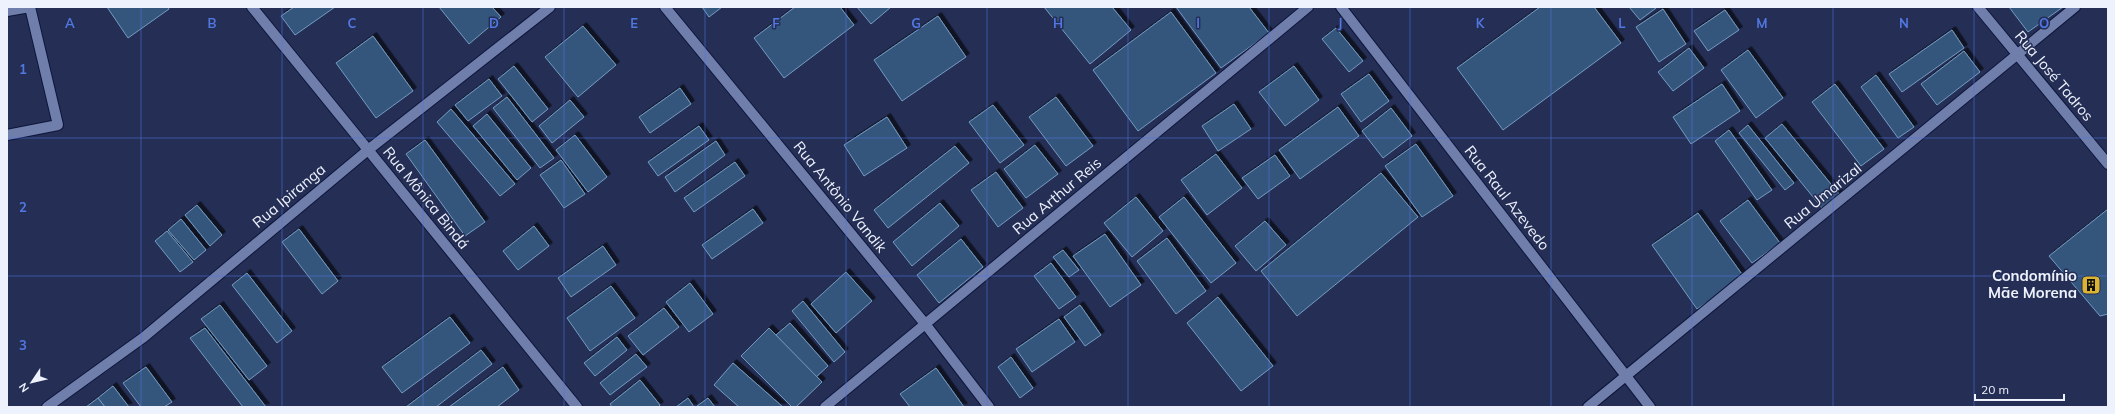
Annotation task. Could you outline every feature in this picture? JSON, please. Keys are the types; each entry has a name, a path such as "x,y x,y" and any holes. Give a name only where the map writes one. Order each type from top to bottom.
{"street":[{"path":"7,11 30,7 58,125 7,135"},
{"name":"Rua Mônica Bindá","path":"252,7 577,407"},
{"name":"Rua Ipiranga","path":"47,407 144,337 368,150 550,7"},
{"name":"Rua Antônio Vandik","path":"665,7 926,325 989,407"},
{"name":"Rua Arthur Reis","path":"825,407 926,325 1308,7"},
{"name":"Rua Raul Azevedo","path":"1341,7 1650,407"},
{"name":"Rua José Tadros","path":"1978,7 2108,164"},
{"name":"Rua Umarizal","path":"1588,407 2018,56 2075,7"}],"building":[{"path":"107,7 168,7 169,9 128,38"},
{"path":"294,7 335,7 295,35 281,16"},
{"path":"439,7 492,7 501,17 469,44"},
{"path":"702,7 722,7 709,17"},
{"path":"795,7 840,7 854,25 784,78 754,38"},
{"path":"857,7 891,7 871,24"},
{"path":"1044,7 1112,7 1131,30 1090,64"},
{"path":"1176,7 1249,7 1269,33 1221,68"},
{"path":"1540,7 1594,7 1621,43 1503,130 1457,68"},
{"path":"1629,7 1655,7 1656,8 1640,20"},
{"path":"2009,7 2063,7 2028,32"},
{"path":"1663,9 1686,44 1659,62 1636,27"},
{"path":"1725,10 1739,30 1708,51 1694,31"},
{"path":"1171,12 1216,73 1138,131 1093,70"},
{"path":"938,16 966,57 902,101 874,60"},
{"path":"583,26 616,65 578,97 545,57"},
{"path":"1336,28 1363,61 1349,72 1322,39"},
{"path":"1952,30 1964,48 1902,92 1889,74"},
{"path":"373,36 413,91 376,118 336,63"},
{"path":"1689,48 1704,68 1673,91 1658,72"},
{"path":"1748,50 1783,98 1756,118 1721,70"},
{"path":"1964,51 1980,72 1937,105 1921,84"},
{"path":"514,66 548,109 532,122 498,79"},
{"path":"1294,66 1319,100 1285,126 1259,92"},
{"path":"1369,74 1389,101 1361,122 1341,94"},
{"path":"1876,75 1914,127 1898,138 1861,87"},
{"path":"489,79 502,96 468,121 455,105"},
{"path":"1722,84 1740,111 1691,144 1673,117"},
{"path":"1835,84 1884,149 1861,166 1812,102"},
{"path":"680,88 691,104 650,133 639,117"},
{"path":"507,97 554,158 540,168 493,108"},
{"path":"1056,97 1093,146 1066,166 1029,117"},
{"path":"570,100 584,117 552,143 539,126"},
{"path":"1234,104 1251,129 1218,151 1202,126"},
{"path":"993,105 1024,145 1000,163 969,122"},
{"path":"1338,107 1359,136 1300,179 1279,150"},
{"path":"1391,108 1412,136 1383,158 1362,131"},
{"path":"451,109 515,184 500,196 437,122"},
{"path":"487,114 531,168 517,180 473,126"},
{"path":"887,117 907,148 864,176 844,145"},
{"path":"1782,124 1839,194 1822,208 1765,138"},
{"path":"1748,125 1794,183 1785,190 1739,133"},
{"path":"699,126 709,140 658,176 648,162"},
{"path":"1729,130 1772,190 1757,200 1715,141"},
{"path":"575,135 607,177 588,192 556,150"},
{"path":"425,140 485,222 465,236 406,154"},
{"path":"716,141 725,155 675,192 665,177"},
{"path":"1416,144 1453,196 1422,217 1385,166"},
{"path":"1035,145 1058,174 1026,198 1004,169"},
{"path":"955,146 969,163 888,228 874,210"},
{"path":"1216,154 1242,188 1207,215 1181,180"},
{"path":"1275,155 1290,176 1258,199 1242,178"},
{"path":"561,160 585,194 564,208 540,175"},
{"path":"735,162 745,176 694,212 684,198"},
{"path":"996,172 1023,208 998,227 971,190"},
{"path":"1381,173 1418,217 1297,316 1261,271"},
{"path":"1136,197 1163,231 1132,257 1104,223"},
{"path":"1184,197 1236,263 1211,283 1159,217"},
{"path":"1748,200 1780,243 1752,263 1720,221"},
{"path":"940,203 959,226 912,266 893,242"},
{"path":"197,205 222,235 210,246 185,215"},
{"path":"753,209 763,223 712,259 702,245"},
{"name":"Condomínio Mãe Morena","path":"2108,209 2108,314 2100,316 2049,256"},
{"path":"1698,213 1744,277 1697,309 1652,245"},
{"path":"181,219 206,250 194,260 168,230"},
{"path":"1265,221 1286,245 1256,271 1235,246"},
{"path":"534,226 549,246 518,270 503,251"},
{"path":"299,229 338,281 322,294 282,242"},
{"path":"167,231 193,262 180,272 155,241"},
{"path":"1105,234 1141,285 1110,307 1073,256"},
{"path":"1167,238 1206,291 1176,314 1137,261"},
{"path":"961,239 983,267 939,303 917,275"},
{"path":"603,246 616,265 571,297 558,278"},
{"path":"1063,250 1079,270 1069,277 1053,257"},
{"path":"1051,263 1076,297 1059,309 1034,276"},
{"path":"846,272 872,301 836,333 811,304"},
{"path":"247,273 292,331 277,343 232,285"},
{"path":"690,283 713,314 689,332 666,302"},
{"path":"611,286 635,318 590,351 567,318"},
{"path":"1218,297 1273,366 1241,391 1187,323"},
{"path":"803,301 845,352 834,362 792,311"},
{"path":"220,305 267,366 249,380 201,319"},
{"path":"1080,305 1101,335 1085,346 1064,317"},
{"path":"664,308 679,327 643,355 628,336"},
{"path":"450,317 470,343 402,393 382,367"},
{"path":"1059,319 1075,342 1032,372 1016,349"},
{"path":"790,323 828,366 814,379 776,335"},
{"path":"205,328 266,407 243,407 190,338"},
{"path":"769,328 822,382 796,407 792,407 741,356"},
{"path":"617,337 627,350 595,376 584,363"},
{"path":"481,350 492,364 436,407 406,407"},
{"path":"636,354 647,367 610,395 600,383"},
{"path":"1011,357 1033,388 1020,398 998,367"},
{"path":"733,363 783,407 739,407 714,385"},
{"path":"146,367 172,402 164,407 141,407 123,383"},
{"path":"503,367 519,390 497,407 449,407"},
{"path":"936,368 964,407 910,407 900,394"},
{"path":"640,380 660,405 658,407 612,407 610,404"},
{"path":"113,386 129,407 105,407 98,398"},
{"path":"98,398 105,407 86,407"},
{"path":"688,398 694,407 676,407"},
{"path":"708,398 715,407 697,406"}],"place":[{"name":"Condomínio Mãe Morena","path":"2091,285"}]}
